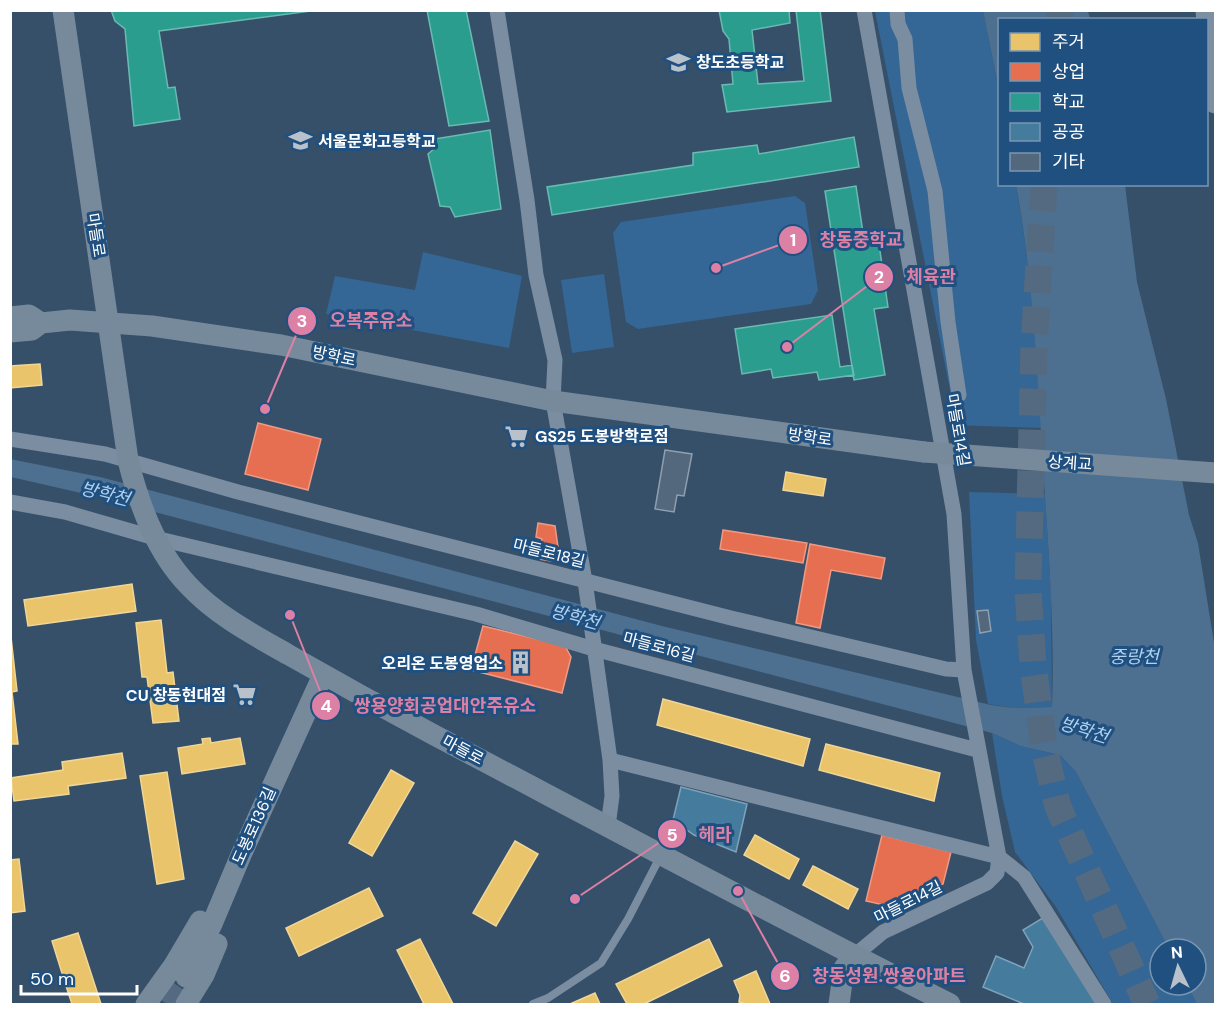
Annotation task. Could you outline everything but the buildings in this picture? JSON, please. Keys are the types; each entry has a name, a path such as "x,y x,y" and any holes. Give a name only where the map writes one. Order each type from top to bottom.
{"highway":[{"path":"1209,10 1215,100"}],"main road":[{"name":"마들로","path":"63,10 130,469 153,534 172,567 214,610 323,675 608,826 660,857 950,1005"},
{"name":"방학로","path":"12,319 29,315 41,323 70,320 152,326 281,345 553,401 924,452"},
{"name":"상계교","path":"924,452 1215,473"},
{"name":"도봉로136길","path":"186,977 323,675"},
{"path":"146,1005 201,920 220,905"},
{"path":"186,1005 204,975 223,930 220,905"},
{"path":"839,1005 844,968 854,956"}],"street":[{"path":"497,10 527,200 536,275 555,360 553,401 586,587 610,760 612,796 608,826"},
{"name":"마들로14길","path":"854,956 884,932 987,883 997,873 999,857 964,670 954,514 864,10"},
{"path":"897,10 898,24 905,39 910,96 935,190 948,322 959,395"},
{"path":"10,439 130,469"},
{"name":"마들로18길","path":"130,469 238,492 586,587 946,669 964,670"},
{"path":"10,502 65,512 153,534"},
{"name":"마들로16길","path":"153,534 477,614 977,745"},
{"path":"610,760 999,857 1024,877 1104,1005"}],"lane":[{"path":"533,1005 548,998 601,963 628,919 660,857"}],"shaded area":[{"path":"875,11 983,11 998,85 998,186 1016,186 1029,276 1041,428 952,425 950,390"},
{"path":"795,196 805,203 818,290 811,304 638,329 626,322 613,233 621,222"},
{"path":"423,252 522,276 509,348 326,314 335,276 415,290"},
{"path":"604,274 614,347 572,353 561,280"},
{"path":"969,492 1045,494 1051,592 1052,707 1014,708 988,704 976,640"},
{"path":"992,733 1020,746 1060,755 1076,772 1163,937 1148,937 1148,997 1193,997 1197,1004 1113,1004 1056,907 1015,852 1002,796"}],"water":[{"path":"983,11 1088,11 1090,18 998,18 998,85"},
{"name":"중랑천","path":"1016,186 1125,186 1137,282 1166,399 1189,515 1198,543 1215,649 1215,1004 1197,1004 1193,997 1208,997 1208,937 1163,937 1076,772 1060,755 1020,746 992,733 94,496 11,477 10,459 100,477 662,626 991,705 1014,708 1052,707 1053,647 1050,586 1027,254"}],"tunnel":[{"path":"1059,18 1060,10"},
{"path":"1044,186 1034,344 1028,590 1033,665 1044,748 1058,807 1147,1004"},
{"path":"167,1004 186,977"}],"place":[{"name":"창도초등학교","path":"678,62"},
{"name":"서울문화고등학교","path":"300,141"},
{"name":"창동중학교","path":"716,268"},
{"name":"체육관","path":"787,347"},
{"name":"오복주유소","path":"265,409"},
{"name":"GS25 도봉방학로점","path":"517,436"},
{"name":"쌍용양회공업대안주유소","path":"290,615"},
{"name":"오리온 도봉영업소","path":"521,663"},
{"name":"CU 창동현대점","path":"244,695"},
{"name":"창동성원.쌍용아파트","path":"738,891"},
{"name":"헤라","path":"575,899"}],"water label":[{"name":"방학천","path":"105,494"},
{"name":"방학천","path":"575,617"},
{"name":"방학천","path":"1084,730"}]}
